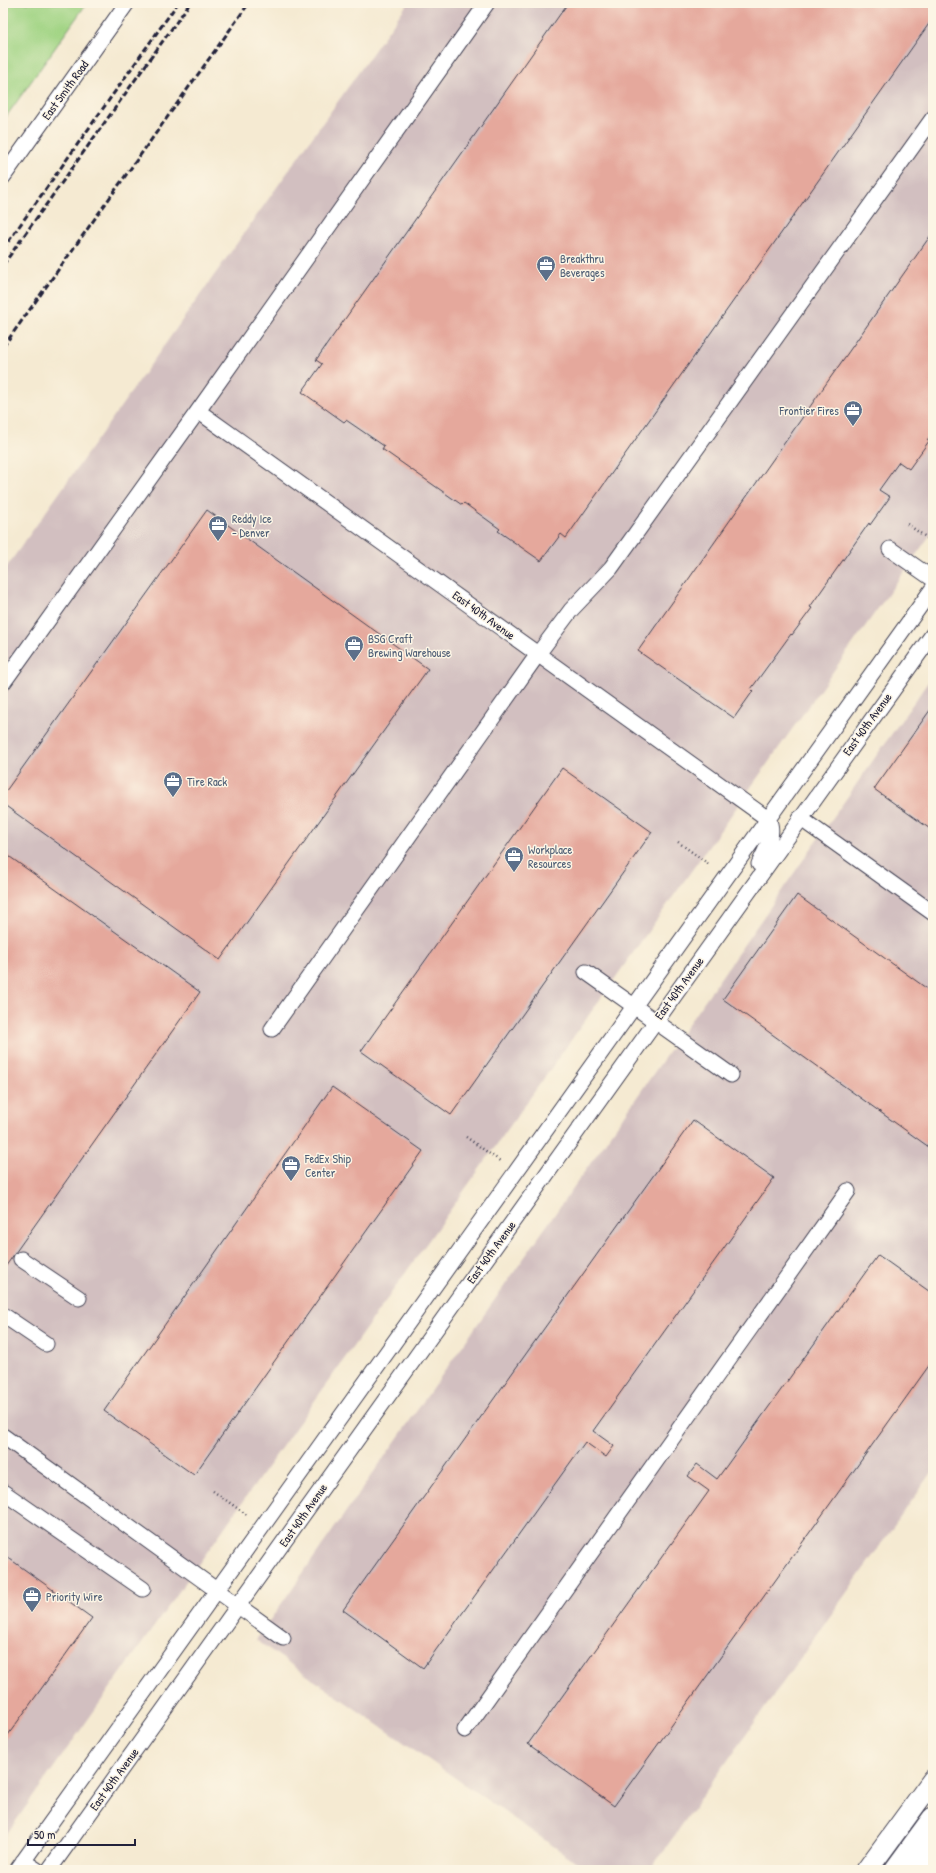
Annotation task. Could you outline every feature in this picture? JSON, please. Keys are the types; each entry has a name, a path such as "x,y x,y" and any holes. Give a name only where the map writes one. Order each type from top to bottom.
{"highway":[{"path":"867,1870 933,1780"},
{"path":"895,1870 933,1818"},
{"path":"916,1870 933,1847"}],"street":[{"name":"East Smith Road","path":"3,177 127,3"},
{"path":"3,683 487,3"},
{"path":"272,1029 538,654 571,610 611,568 933,118"},
{"name":"East 40th Avenue","path":"198,411 768,819"},
{"path":"890,549 933,579"},
{"name":"East 40th Avenue","path":"20,1865 933,588"},
{"name":"East 40th Avenue","path":"49,1870 933,634"},
{"path":"800,818 933,913"},
{"path":"740,902 767,847 771,830 768,819"},
{"path":"586,972 731,1075"},
{"path":"466,1730 848,1191"},
{"path":"21,1259 79,1298"},
{"path":"3,1315 46,1344"},
{"path":"3,1436 283,1638"},
{"path":"3,1492 144,1589"},
{"path":"20,1865 37,1870"}],"path":[{"path":"907,524 933,542"},
{"path":"678,842 710,865"},
{"path":"466,1137 500,1161"},
{"path":"213,1491 247,1515"}],"shaded area":[{"path":"408,3 933,3 933,531 3,1839 3,572"},
{"path":"933,675 933,1471 650,1870 588,1870 256,1640"}],"green space":[{"path":"3,3 87,3 3,121"}],"building":[{"path":"568,3 933,3 933,18 566,538 561,534 541,561 498,531 500,529 464,503 462,505 382,449 384,446 346,420 344,422 302,392 322,364 316,360"},
{"path":"933,232 933,432 927,440 929,441 909,469 899,462 879,490 890,497 870,525 869,523 810,607 812,608 751,689 753,691 734,718 638,651"},
{"path":"207,510 428,669 220,960 3,804 3,795"},
{"path":"933,706 933,831 874,789"},
{"path":"562,768 652,832 451,1115 361,1051"},
{"path":"3,852 200,992 3,1270"},
{"path":"797,895 933,993 933,1150 723,999"},
{"path":"332,1087 423,1151 194,1475 104,1411"},
{"path":"693,1120 774,1178 593,1431 614,1446 606,1457 585,1442 423,1668 343,1610"},
{"path":"878,1255 933,1294 933,1360 614,1806 528,1744 709,1491 688,1476 697,1464 717,1479"},
{"path":"3,1554 92,1618 3,1742"}],"railway":[{"path":"3,249 178,3"},
{"path":"3,265 190,3"},
{"path":"3,347 249,3"}],"place":[{"name":"Breakthru Beverages","path":"546,282"},
{"name":"Frontier Fires","path":"853,427"},
{"name":"Reddy Ice - Denver","path":"218,542"},
{"name":"BSG Craft Brewing Warehouse","path":"354,662"},
{"name":"Tire Rack","path":"173,798"},
{"name":"Workplace Resources","path":"514,873"},
{"name":"FedEx Ship Center","path":"291,1182"},
{"name":"Priority Wire","path":"32,1613"}]}
